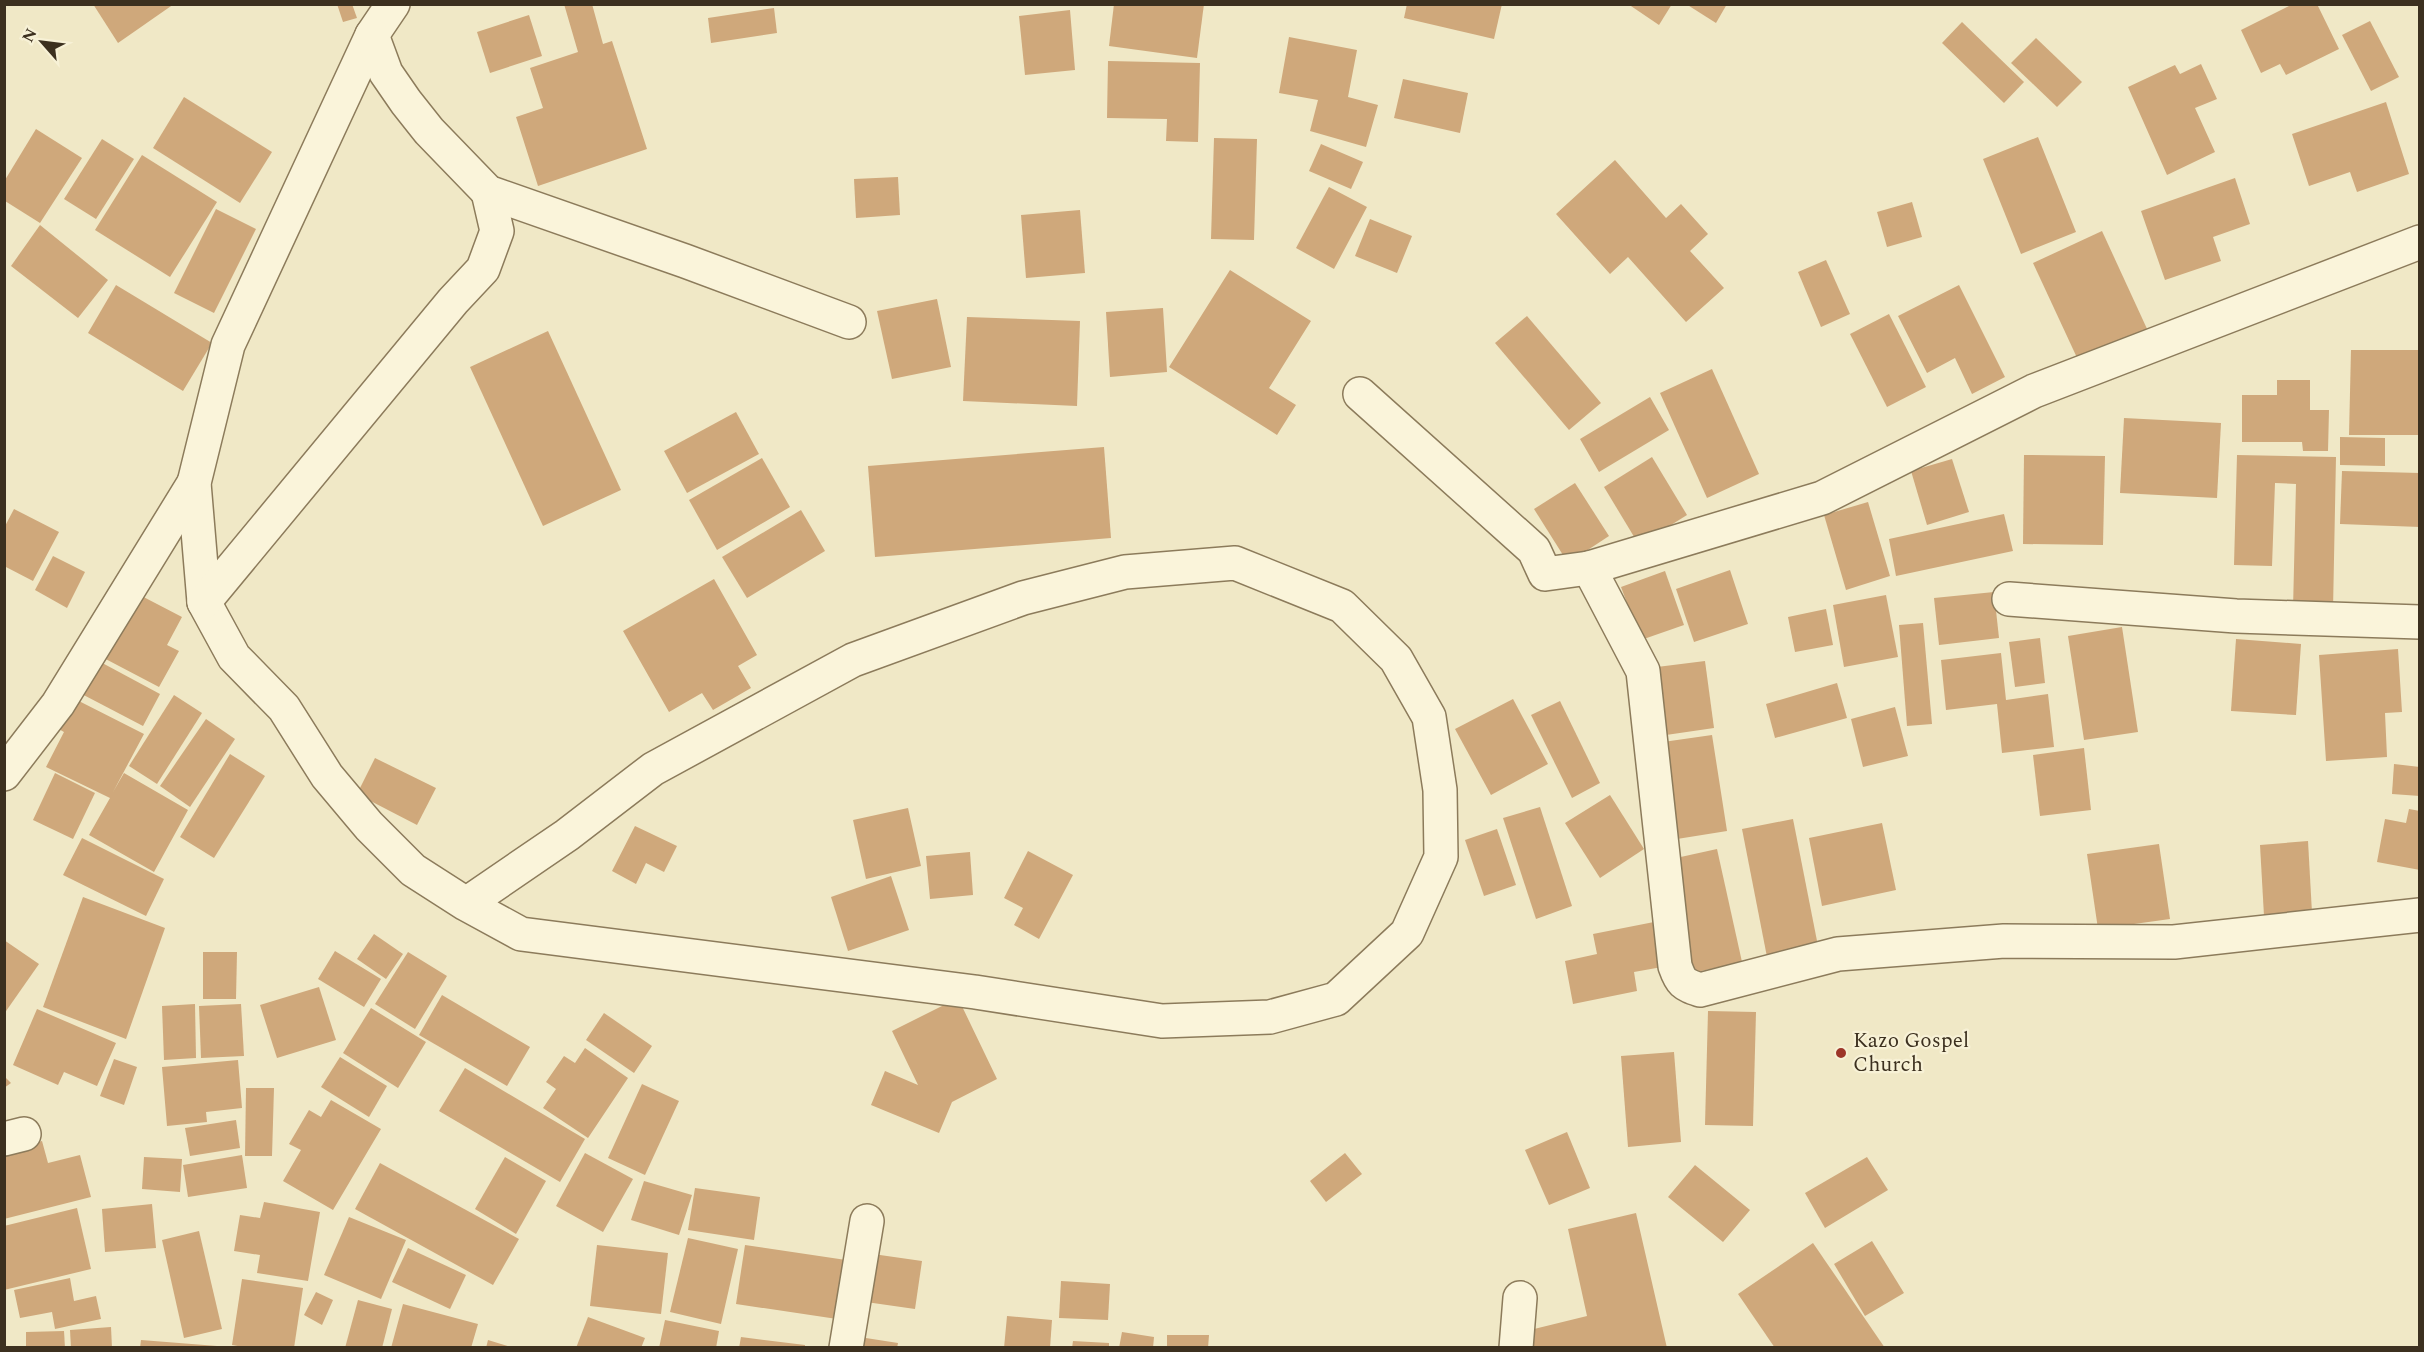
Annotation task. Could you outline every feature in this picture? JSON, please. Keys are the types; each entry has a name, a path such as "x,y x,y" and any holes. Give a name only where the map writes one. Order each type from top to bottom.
{"street":[{"path":"393,4 372,35 228,345 195,483 204,602 234,657 284,708 327,777 369,826 412,870 466,904 521,934 975,992 1162,1021 1270,1017 1336,999 1407,933 1441,857 1440,790 1430,717 1396,659 1342,606 1235,563 1125,572 1023,598 854,660 652,769 567,835 466,904"},
{"path":"372,35 387,74 406,102 429,131 488,192 685,261 849,322"},
{"path":"204,602 453,301 483,269 497,231 488,192"},
{"path":"1360,394 1534,550 1545,574 1589,568 1822,498 2034,391 2420,242"},
{"path":"4,774 58,704 195,483"},
{"path":"1589,568 1643,671 1675,966 1680,981 1688,986 1700,990 1838,954 2004,941 2174,942 2420,915"},
{"path":"2009,599 2236,616 2420,622"},
{"path":"846,1347 867,1221"},
{"path":"1516,1347 1520,1298"}],"building":[{"path":"93,4 174,4 118,43"},
{"path":"337,4 352,4 357,18 343,22"},
{"path":"564,4 592,4 603,44 612,41 647,149 538,186 516,117 543,108 530,68 578,52"},
{"path":"1114,4 1204,4 1197,58 1109,46"},
{"path":"1407,4 1502,4 1494,39 1404,18"},
{"path":"1628,4 1672,4 1659,25"},
{"path":"1686,4 1727,4 1716,23"},
{"path":"2293,4 2317,4 2339,49 2286,75 2280,64 2261,73 2241,30"},
{"path":"774,8 777,33 711,43 708,18"},
{"path":"1070,10 1075,70 1025,75 1019,16"},
{"path":"529,15 542,56 490,73 477,32"},
{"path":"2370,21 2399,77 2371,91 2342,35"},
{"path":"1962,22 2024,82 2004,103 1942,43"},
{"path":"1289,37 1357,50 1348,97 1378,105 1366,147 1310,131 1318,100 1279,93"},
{"path":"2036,38 2082,82 2057,107 2011,63"},
{"path":"1108,61 1200,63 1198,142 1166,141 1167,119 1107,118"},
{"path":"2201,64 2217,99 2195,108 2215,152 2167,175 2128,87 2175,65 2180,74"},
{"path":"1403,79 1468,93 1460,133 1394,118"},
{"path":"184,97 272,152 240,203 153,148"},
{"path":"2386,102 2409,174 2357,192 2350,172 2309,186 2292,134"},
{"path":"36,129 82,158 40,223 5,201 5,180"},
{"path":"2038,137 2076,232 2021,254 1983,159"},
{"path":"1214,138 1257,139 1254,240 1211,239"},
{"path":"102,139 134,159 96,219 64,199"},
{"path":"1321,144 1363,162 1351,189 1309,171"},
{"path":"142,155 217,202 170,277 95,230"},
{"path":"1615,160 1666,218 1681,204 1708,234 1690,251 1724,288 1686,322 1628,257 1610,274 1556,214"},
{"path":"898,177 900,215 856,218 854,179"},
{"path":"2235,178 2250,224 2213,237 2221,261 2165,280 2141,211"},
{"path":"1329,187 1367,207 1334,269 1296,248"},
{"path":"1912,202 1922,237 1887,247 1877,212"},
{"path":"216,209 256,229 214,313 174,293"},
{"path":"1080,210 1085,273 1026,278 1021,215"},
{"path":"1370,219 1412,236 1397,273 1355,256"},
{"path":"40,225 108,280 78,318 11,266"},
{"path":"2102,231 2148,331 2079,362 2033,263"},
{"path":"1826,260 1850,314 1821,327 1798,272"},
{"path":"1230,270 1311,321 1269,388 1296,405 1277,435 1169,367"},
{"path":"116,285 212,343 183,391 88,333"},
{"path":"1959,285 2005,377 1972,394 1955,358 1927,373 1898,316"},
{"path":"937,299 951,367 892,379 877,311"},
{"path":"1163,308 1167,372 1110,377 1106,312"},
{"path":"1889,314 1926,387 1887,407 1850,334"},
{"path":"1527,316 1601,403 1569,430 1495,343"},
{"path":"967,317 1080,321 1077,406 963,401"},
{"path":"548,331 621,490 543,526 470,367"},
{"path":"2351,350 2420,350 2420,435 2349,435"},
{"path":"1712,369 1759,474 1707,498 1660,393"},
{"path":"2277,380 2310,380 2310,410 2329,410 2328,451 2303,451 2302,442 2242,442 2242,395 2277,395"},
{"path":"1650,397 1669,430 1599,472 1580,439"},
{"path":"736,412 759,454 687,493 664,451"},
{"path":"2124,418 2221,423 2217,498 2120,493"},
{"path":"2340,437 2385,438 2385,466 2340,465"},
{"path":"1104,447 1111,538 875,557 868,466"},
{"path":"2024,455 2105,456 2103,545 2023,544"},
{"path":"2237,455 2336,457 2333,610 2293,609 2296,484 2275,483 2272,566 2234,565"},
{"path":"1652,457 1687,515 1639,545 1604,487"},
{"path":"762,458 790,507 717,550 689,500"},
{"path":"1952,459 1969,512 1927,525 1911,471"},
{"path":"2342,471 2420,473 2420,527 2340,524"},
{"path":"1575,483 1609,536 1568,563 1534,509"},
{"path":"1868,502 1890,576 1846,590 1824,515"},
{"path":"14,509 59,532 33,581 4,566 4,528"},
{"path":"801,510 825,551 747,598 722,557"},
{"path":"2004,514 2013,551 1896,576 1889,539"},
{"path":"53,556 85,572 67,608 35,590"},
{"path":"1730,570 1748,624 1694,642 1676,589"},
{"path":"1665,571 1684,625 1641,640 1621,587"},
{"path":"714,579 757,655 738,666 751,688 713,710 702,693 669,712 623,631"},
{"path":"132,591 182,617 167,645 179,651 159,687 98,655"},
{"path":"1994,592 1999,638 1939,645 1934,598"},
{"path":"1886,595 1898,657 1844,667 1833,605"},
{"path":"1826,609 1833,645 1795,652 1788,617"},
{"path":"1923,623 1932,724 1907,726 1899,625"},
{"path":"2122,627 2138,732 2084,740 2068,636"},
{"path":"2040,638 2045,683 2015,687 2009,642"},
{"path":"2236,639 2301,644 2296,715 2231,711"},
{"path":"2398,649 2402,712 2385,713 2387,757 2326,761 2319,655"},
{"path":"2001,653 2006,700 2048,694 2054,747 2002,753 1997,704 1946,710 1941,660"},
{"path":"93,658 160,694 143,726 76,691"},
{"path":"1705,661 1714,728 1666,735 1657,667"},
{"path":"1837,683 1847,718 1775,738 1766,704"},
{"path":"174,695 202,713 157,784 129,766"},
{"path":"71,697 144,734 113,792 124,773 188,810 154,872 89,835 110,798 46,767 64,732 55,727"},
{"path":"1513,699 1548,764 1491,795 1455,729"},
{"path":"1560,701 1600,783 1572,798 1531,715"},
{"path":"1895,707 1908,756 1863,767 1851,719"},
{"path":"206,719 235,739 190,807 160,786"},
{"path":"1712,735 1727,831 1677,839 1663,742"},
{"path":"2084,748 2091,810 2040,816 2033,755"},
{"path":"230,754 265,776 214,858 180,837"},
{"path":"375,758 436,788 417,825 357,794"},
{"path":"2394,764 2420,767 2420,796 2392,794"},
{"path":"55,773 95,793 73,839 33,820"},
{"path":"1610,795 1644,849 1600,878 1565,823"},
{"path":"1540,807 1572,906 1536,919 1503,818"},
{"path":"908,808 921,866 866,879 853,820"},
{"path":"2409,809 2420,811 2420,870 2377,862 2385,819 2406,823"},
{"path":"1793,819 1818,946 1767,957 1742,829"},
{"path":"1882,823 1896,890 1822,906 1809,838"},
{"path":"635,826 677,846 664,872 646,863 636,884 612,871"},
{"path":"1497,829 1516,885 1484,896 1465,840"},
{"path":"82,838 164,879 146,916 63,875"},
{"path":"2308,841 2312,913 2264,916 2260,845"},
{"path":"2159,844 2170,919 2098,929 2087,854"},
{"path":"1717,849 1742,962 1692,973 1667,860"},
{"path":"1028,851 1073,875 1039,939 1014,925 1023,908 1004,898"},
{"path":"970,852 973,895 930,899 926,856"},
{"path":"891,876 909,930 848,951 831,897"},
{"path":"83,897 165,928 126,1039 43,1007"},
{"path":"1654,922 1662,967 1634,972 1637,991 1573,1004 1565,961 1597,954 1593,934"},
{"path":"374,934 403,954 386,979 357,959"},
{"path":"4,940 39,964 4,1014"},
{"path":"335,951 381,979 364,1007 318,979"},
{"path":"203,952 237,952 236,999 203,999"},
{"path":"408,952 447,976 415,1029 375,1004"},
{"path":"319,987 336,1040 277,1058 260,1005"},
{"path":"442,995 530,1047 507,1086 419,1035"},
{"path":"958,998 997,1079 952,1102 939,1133 871,1105 885,1071 918,1085 892,1031"},
{"path":"195,1004 196,1058 164,1060 162,1006"},
{"path":"241,1004 244,1056 201,1058 199,1006"},
{"path":"371,1008 426,1042 398,1088 343,1053"},
{"path":"37,1009 116,1043 97,1086 64,1072 58,1085 13,1065"},
{"path":"1708,1011 1756,1012 1753,1126 1705,1125"},
{"path":"604,1013 652,1046 634,1073 586,1040"},
{"path":"585,1048 628,1078 588,1138 543,1108 556,1089 546,1082 564,1056 575,1063"},
{"path":"1674,1052 1681,1142 1628,1147 1621,1056"},
{"path":"340,1057 387,1086 369,1117 321,1087"},
{"path":"114,1059 137,1067 124,1105 100,1096"},
{"path":"238,1060 242,1108 206,1112 207,1122 167,1126 162,1067"},
{"path":"465,1068 585,1139 560,1182 439,1111"},
{"path":"4,1076 11,1083 4,1088"},
{"path":"642,1084 679,1101 645,1175 608,1158"},
{"path":"246,1088 274,1088 272,1156 245,1156"},
{"path":"331,1100 381,1129 333,1210 283,1181 301,1150 289,1144 309,1110 321,1117"},
{"path":"236,1120 240,1148 190,1156 185,1128"},
{"path":"1567,1132 1590,1188 1549,1205 1525,1150"},
{"path":"42,1141 48,1163 80,1155 91,1197 4,1219 4,1151"},
{"path":"585,1153 633,1179 603,1232 556,1206"},
{"path":"1345,1153 1362,1174 1326,1202 1310,1181"},
{"path":"242,1155 247,1188 188,1197 183,1165"},
{"path":"144,1157 182,1159 180,1192 142,1189"},
{"path":"505,1157 546,1181 516,1234 475,1209"},
{"path":"1867,1157 1888,1190 1825,1228 1805,1193"},
{"path":"380,1163 519,1239 493,1285 355,1209"},
{"path":"1695,1165 1750,1210 1723,1242 1668,1197"},
{"path":"644,1181 692,1195 679,1235 631,1220"},
{"path":"695,1188 760,1197 754,1240 688,1230"},
{"path":"264,1202 320,1212 308,1281 257,1273 260,1255 234,1251 240,1215 260,1218"},
{"path":"152,1204 156,1248 105,1252 102,1209"},
{"path":"77,1208 91,1269 4,1290 4,1226"},
{"path":"1636,1213 1667,1348 1534,1348 1530,1330 1587,1316 1568,1229"},
{"path":"349,1217 406,1240 381,1299 324,1275"},
{"path":"199,1231 222,1329 184,1338 162,1240"},
{"path":"688,1238 738,1249 721,1324 670,1312"},
{"path":"1872,1241 1904,1293 1865,1316 1834,1264"},
{"path":"1813,1243 1885,1348 1775,1348 1738,1294"},
{"path":"597,1245 668,1253 661,1314 590,1306"},
{"path":"745,1245 846,1260 837,1319 736,1304"},
{"path":"408,1248 466,1275 450,1309 392,1282"},
{"path":"873,1254 922,1261 915,1309 866,1302"},
{"path":"70,1278 74,1301 96,1296 101,1319 55,1329 52,1312 20,1318 14,1290"},
{"path":"242,1279 303,1288 294,1348 249,1348 232,1345"},
{"path":"1061,1281 1110,1284 1108,1320 1059,1318"},
{"path":"316,1292 333,1300 322,1325 304,1315"},
{"path":"358,1300 392,1309 382,1348 345,1348"},
{"path":"403,1304 478,1324 471,1348 391,1348"},
{"path":"1007,1316 1052,1320 1050,1348 1004,1348"},
{"path":"588,1317 645,1338 641,1348 576,1348"},
{"path":"665,1320 719,1331 716,1348 659,1348"},
{"path":"111,1327 112,1348 71,1348 70,1330"},
{"path":"64,1331 65,1348 26,1348 26,1332"},
{"path":"1122,1332 1154,1337 1153,1348 1119,1348"},
{"path":"1167,1335 1209,1335 1208,1348 1167,1348"},
{"path":"853,1336 898,1343 897,1348 850,1348"},
{"path":"741,1337 805,1345 805,1348 739,1348"},
{"path":"141,1340 217,1346 217,1348 140,1348"},
{"path":"488,1340 511,1347 511,1348 486,1348"},
{"path":"1073,1341 1109,1343 1109,1348 1072,1348"}],"place":[{"name":"Kazo Gospel Church","path":"1841,1053"}]}
